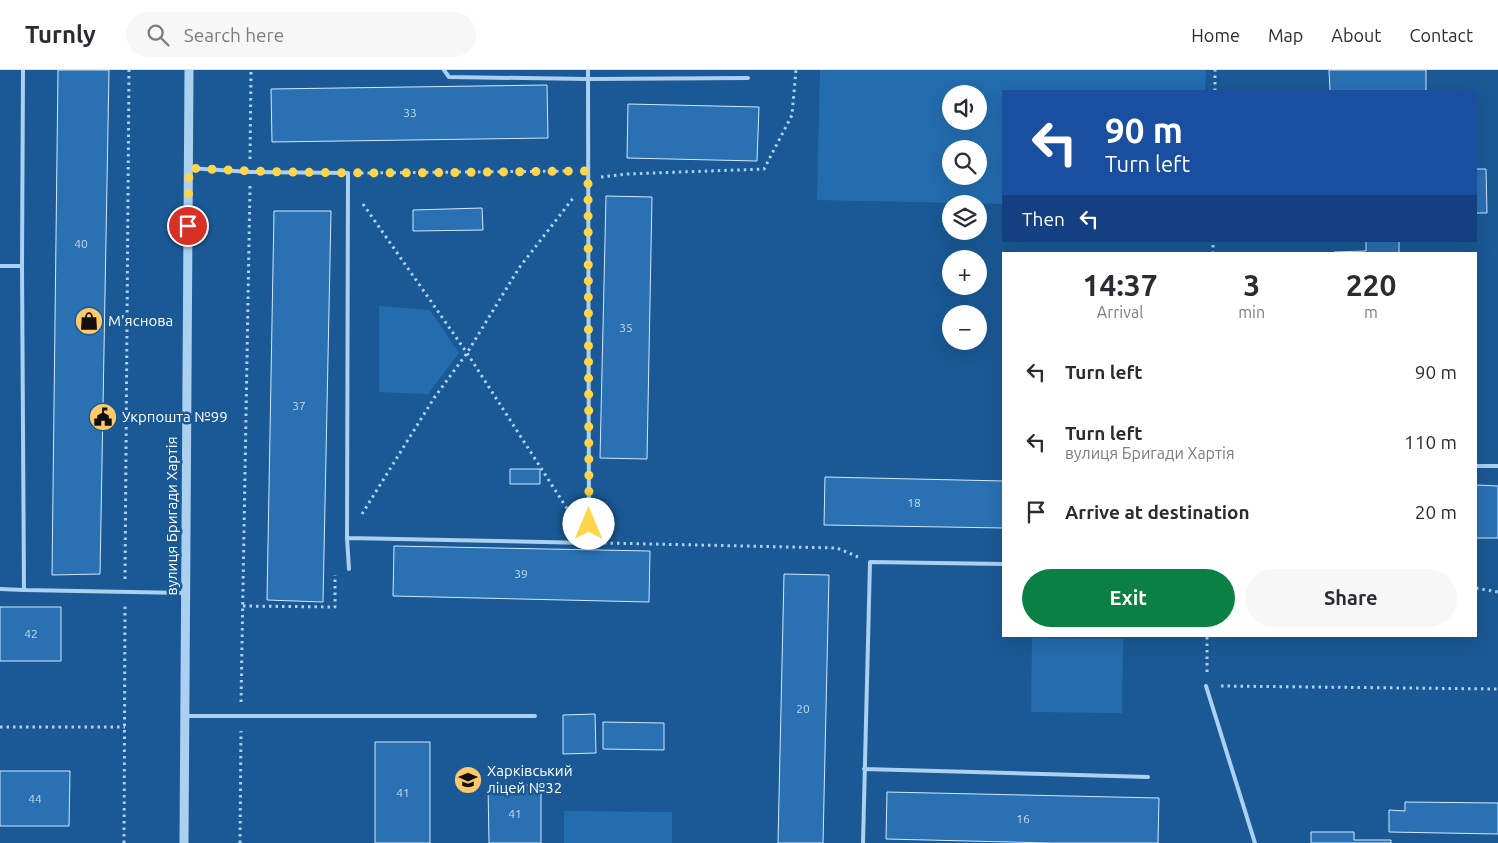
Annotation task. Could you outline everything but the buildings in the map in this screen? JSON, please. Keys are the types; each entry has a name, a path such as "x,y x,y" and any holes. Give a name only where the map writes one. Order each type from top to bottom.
{"street":[{"name":"вулиця Бригади Хартія","path":"184,843 189,70"}],"lane":[{"path":"23,70 24,590"},
{"path":"444,70 449,77 748,78"},
{"path":"348,538 589,543 588,70"},
{"path":"189,168 250,172 348,173 349,569"},
{"path":"0,266 22,266"},
{"path":"1477,466 1498,466"},
{"path":"863,843 870,562 1002,564"},
{"path":"0,590 185,593"},
{"path":"1206,686 1255,843"},
{"path":"185,716 536,716"},
{"path":"864,769 1148,777"}],"path":[{"path":"124,843 129,70"},
{"path":"240,843 250,70"},
{"path":"348,538 434,398 467,353 519,268 588,179 628,174 764,169 792,115 796,70"},
{"path":"1215,70 1215,90"},
{"path":"348,173 588,171"},
{"path":"374,220 467,353 589,543 837,548 870,562"},
{"path":"242,606 335,607 335,570"},
{"path":"1477,588 1498,592"},
{"path":"1207,637 1206,686 1498,689"},
{"path":"0,727 125,727"}],"shaded area":[{"path":"820,70 1206,70 1205,90 1002,90 1002,204 987,204 987,195 942,195 942,203 817,200"},
{"path":"379,306 430,310 459,353 428,394 379,392"},
{"path":"1032,638 1123,639 1122,713 1031,712"},
{"path":"564,811 672,812 672,843 564,843"}],"place":[{"name":"М'яснова","path":"89,321"},
{"name":"Укрпошта №99","path":"103,417"},
{"name":"Харківський ліцей №32","path":"468,780"}],"route":[{"path":"188,226 189,168 250,172 329,173 588,171 589,524"}]}
